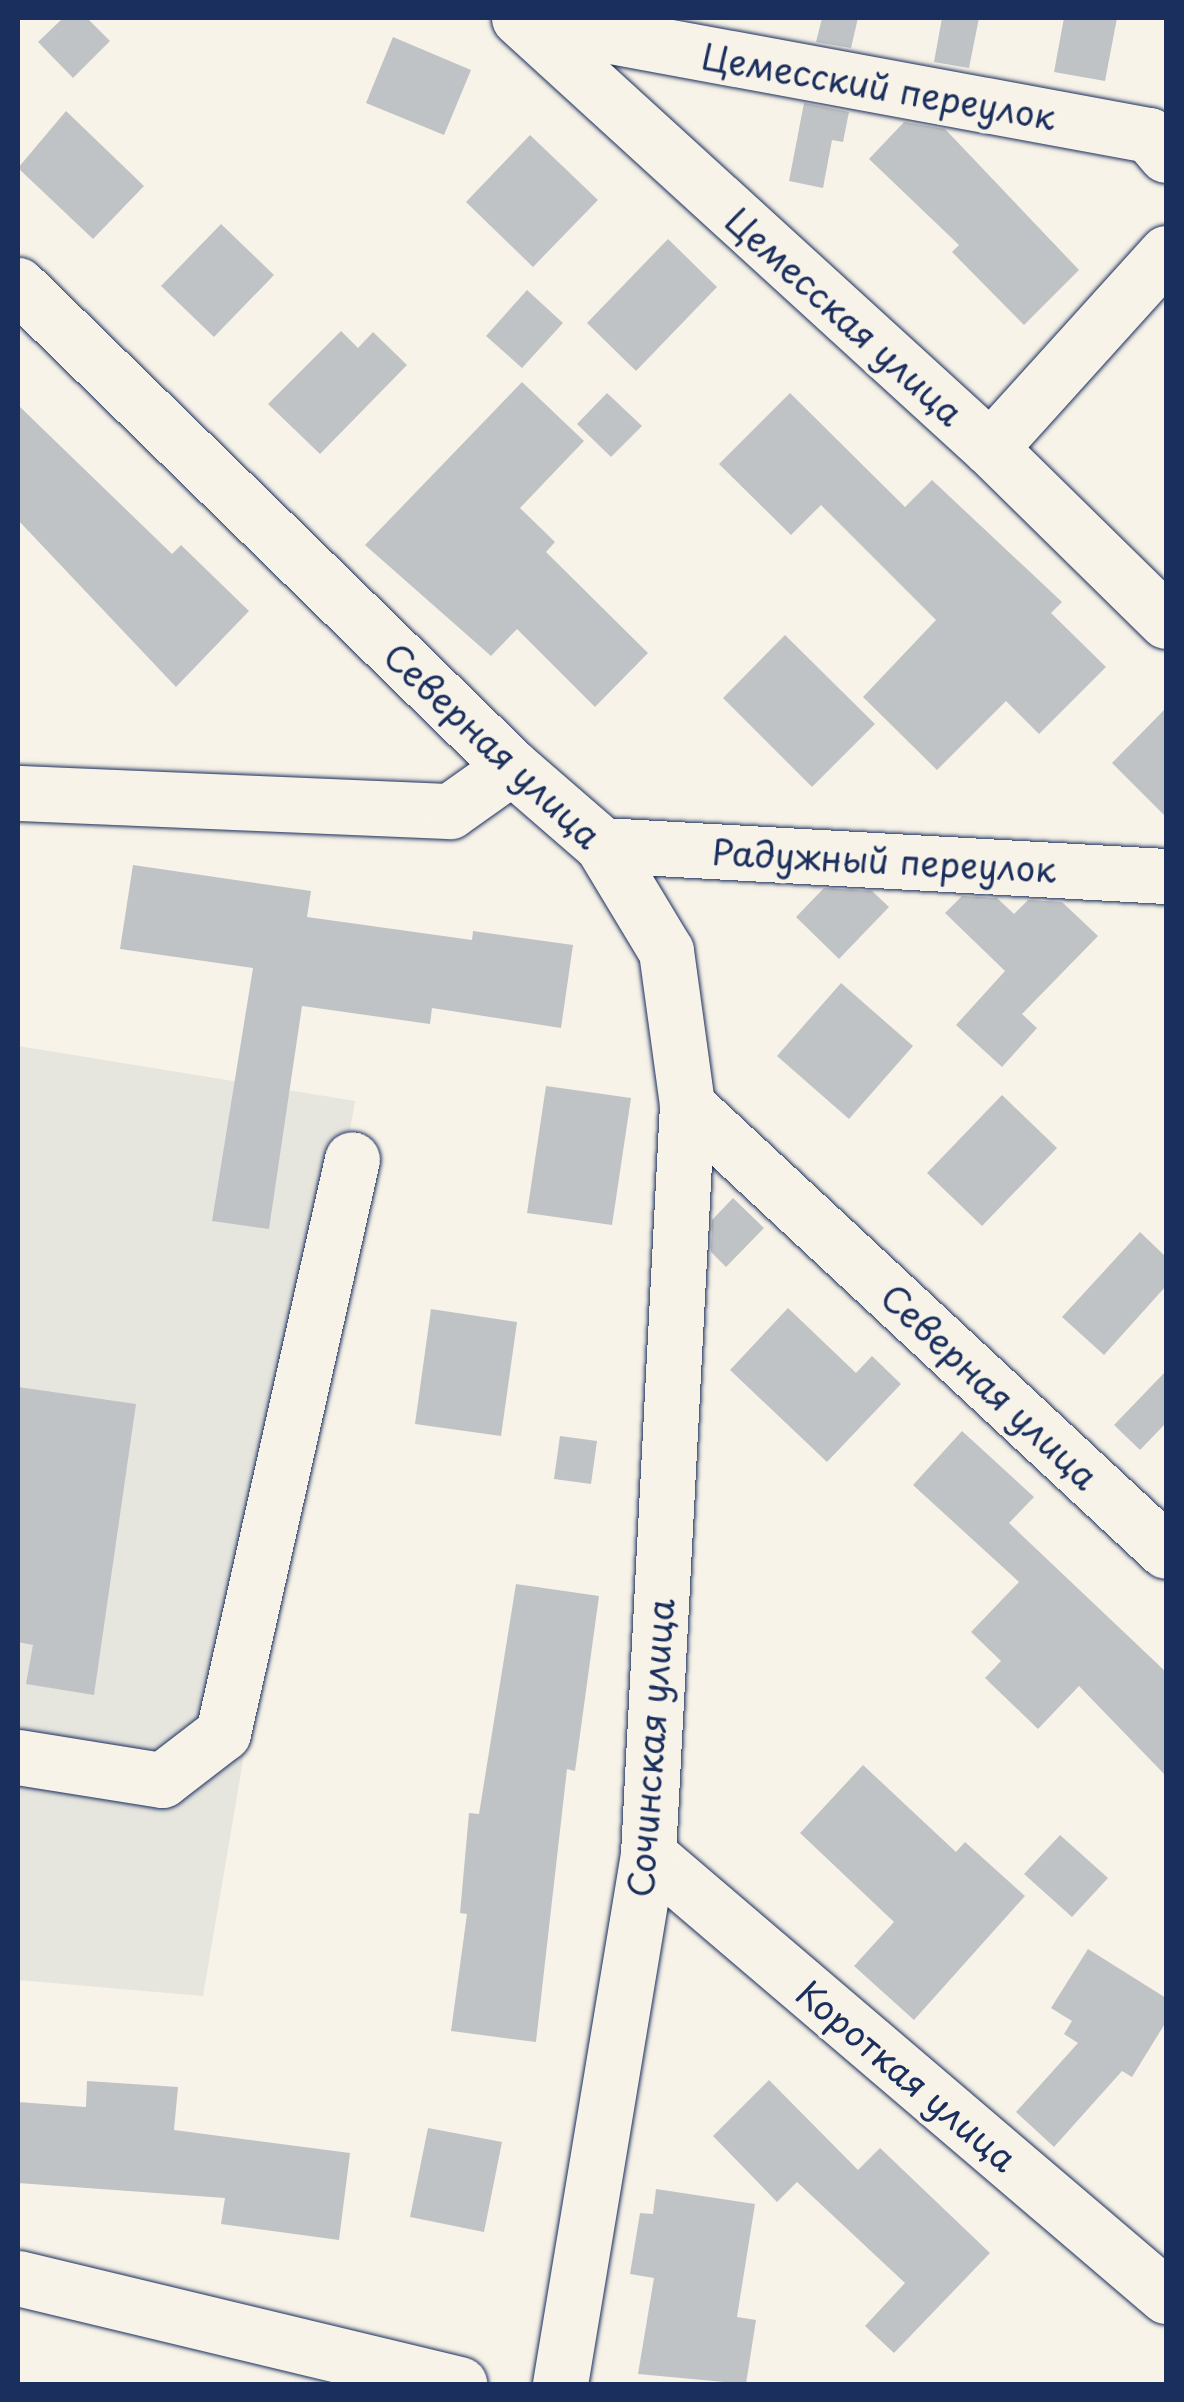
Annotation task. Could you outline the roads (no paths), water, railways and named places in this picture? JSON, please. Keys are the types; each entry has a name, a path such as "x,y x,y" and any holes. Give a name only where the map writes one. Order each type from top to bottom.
{"street":[{"name":"Цемесский переулок","path":"522,19 1149,135 1166,156"},
{"name":"Цемесская улица","path":"522,19 990,448 1166,620"},
{"path":"990,448 1166,253"},
{"name":"Северная улица","path":"18,285 512,767 602,844 666,952 687,1105 1166,1551"},
{"path":"18,794 450,811 512,767"},
{"name":"Радужный переулок","path":"602,844 1166,876"},
{"name":"Сочинская улица","path":"560,2384 648,1854 687,1105"},
{"path":"18,1757 162,1780 223,1733 352,1159"},
{"name":"Короткая улица","path":"648,1854 1166,2296"},
{"path":"18,2278 459,2384"}]}
